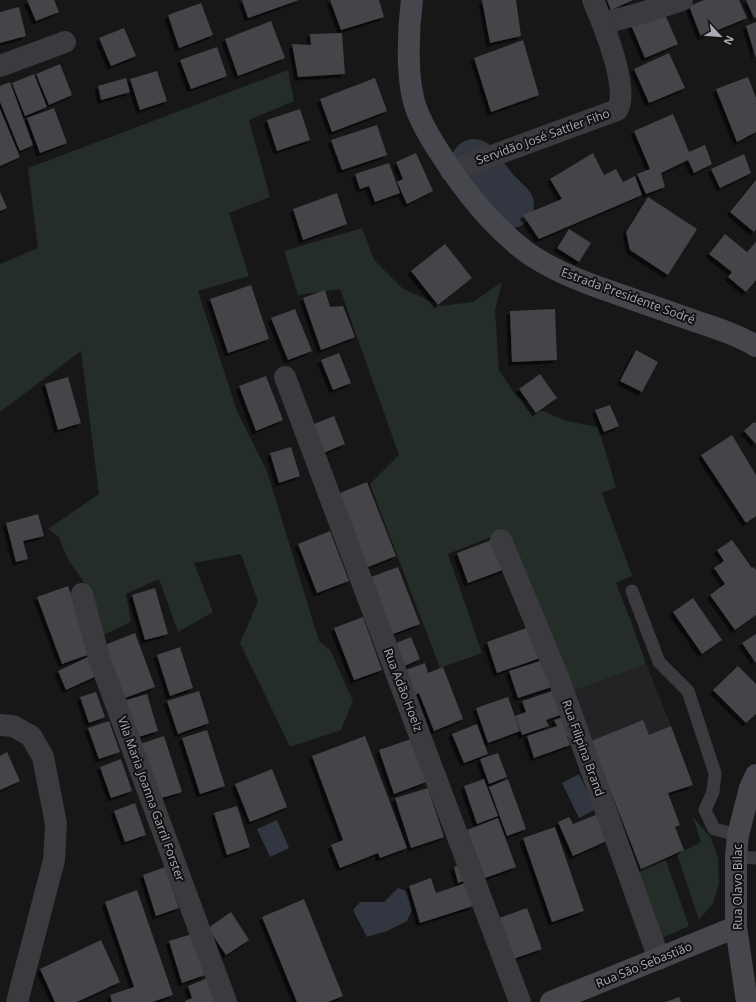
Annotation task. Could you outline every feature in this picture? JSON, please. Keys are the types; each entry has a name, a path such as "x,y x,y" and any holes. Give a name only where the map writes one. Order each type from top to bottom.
{"street":[{"name":"Estrada Presidente Sodré","path":"412,0 410,64 411,86 416,107 436,146 467,165 468,194 498,226 526,251 549,266 611,292 714,327 746,340 756,346"},
{"name":"Servidão José Sattler Fiho","path":"467,165 617,110 621,102 618,71 603,23 593,0"},
{"path":"603,23 639,14 682,0"},
{"path":"0,66 64,42"},
{"name":"Rua Adão Hoelz","path":"285,377 520,1002"},
{"name":"Rua Filipina Brand","path":"501,540 558,677 659,959"},
{"name":"Vila Maria Joanna Garril Forster","path":"82,594 99,658 226,1002"},
{"path":"0,725 13,726 31,736 42,757 56,824 54,860 16,1002"},
{"name":"Rua Olavo Bilac","path":"747,1002 736,927 746,858 738,834 750,788 756,775"},
{"name":"Rua São Sebastião","path":"552,1002 736,927"}],"lane":[{"path":"632,590 659,662 688,691 703,736 715,773 713,792 705,810 714,829 738,834"}],"shaded area":[{"path":"288,70 294,101 249,120 270,197 229,213 249,276 198,291 237,411 267,471 319,641 330,650 353,701 341,730 290,747 240,643 258,601 241,554 194,563 213,612 178,632 159,579 126,594 131,622 95,639 92,594 67,558 59,537 48,529 99,494 81,351 0,412 0,264 38,248 28,168"},
{"path":"362,228 374,260 402,288 441,306 473,302 502,282 495,310 499,370 516,396 540,410 567,421 598,427 616,487 602,493 632,576 616,583 646,664 571,692 501,533 448,554 482,653 440,668 370,484 399,455 340,289 298,295 284,251"},
{"path":"646,664 671,726 649,735 643,721 591,741 571,692"},
{"path":"579,774 596,809 579,818 562,783"},
{"path":"693,817 711,838 718,858 719,884 713,903 699,920 677,854 701,842"},
{"path":"277,820 289,848 270,857 257,829"},
{"path":"633,849 665,858 689,926 655,941 623,854"},
{"path":"398,888 407,891 412,910 407,921 387,931 367,937 353,910 360,902 384,902"}],"building":[{"path":"27,0 54,0 59,12 36,21"},
{"path":"242,0 299,0 248,18"},
{"path":"330,0 379,0 384,17 341,30"},
{"path":"482,0 516,0 521,36 490,43"},
{"path":"607,0 633,0 611,10"},
{"path":"704,0 739,0 747,18 701,37 689,6"},
{"path":"746,0 756,0 756,17 754,18"},
{"path":"201,3 213,35 179,48 168,15"},
{"path":"19,7 26,36 0,43 0,12"},
{"path":"664,12 678,44 645,58 631,25"},
{"path":"271,21 285,58 238,76 225,39"},
{"path":"756,22 756,58 746,26"},
{"path":"124,28 136,56 111,66 99,38"},
{"path":"342,33 345,74 298,77 292,44 311,45 310,34"},
{"path":"523,40 539,95 491,112 474,58"},
{"path":"217,47 227,76 191,89 180,60"},
{"path":"669,53 685,88 649,103 634,69"},
{"path":"60,64 72,95 49,105 36,74"},
{"path":"157,71 167,101 140,110 130,79"},
{"path":"34,74 47,107 25,116 12,83"},
{"path":"748,77 756,98 756,132 737,142 716,89"},
{"path":"126,78 130,92 101,100 98,86"},
{"path":"375,78 387,111 332,132 320,99"},
{"path":"10,82 33,145 20,151 0,102 0,86"},
{"path":"54,108 67,143 40,153 27,118"},
{"path":"0,109 20,157 0,166"},
{"path":"300,109 310,140 277,151 267,120"},
{"path":"673,114 689,152 705,145 712,164 694,173 688,160 661,173 665,187 646,194 637,174 650,169 634,131"},
{"path":"377,125 387,155 342,170 331,140"},
{"path":"416,153 433,191 407,204 397,182 403,179 396,162"},
{"path":"593,153 604,175 616,169 623,182 635,176 642,195 539,239 523,215 562,199 550,179"},
{"path":"744,154 751,173 720,188 711,169"},
{"path":"389,163 400,193 375,202 369,186 360,189 355,174"},
{"path":"756,180 756,229 754,232 730,212"},
{"path":"0,192 7,208 0,211"},
{"path":"337,193 347,224 303,240 293,209"},
{"path":"648,197 697,229 668,275 630,250 626,232"},
{"path":"569,229 591,243 579,262 557,248"},
{"path":"725,234 747,252 756,242 756,280 746,292 728,277 732,272 709,254"},
{"path":"445,244 472,278 438,305 411,271"},
{"path":"251,285 269,339 228,353 210,299"},
{"path":"325,290 330,307 343,306 355,337 321,350 303,298"},
{"path":"295,309 312,351 288,360 271,318"},
{"path":"555,309 557,360 512,362 510,311"},
{"path":"636,350 658,362 642,392 620,381"},
{"path":"339,353 351,383 333,390 321,360"},
{"path":"540,374 557,398 536,413 519,389"},
{"path":"266,376 283,420 256,431 239,386"},
{"path":"68,377 81,423 58,430 45,384"},
{"path":"610,405 619,426 604,432 595,410"},
{"path":"334,416 345,444 321,454 309,426"},
{"path":"754,422 756,423 756,444 744,431"},
{"path":"732,435 756,475 756,516 746,523 701,455"},
{"path":"291,447 300,476 279,483 270,453"},
{"path":"367,482 396,556 363,569 335,495"},
{"path":"38,514 44,536 23,541 28,559 16,562 6,523"},
{"path":"330,531 349,581 317,593 298,544"},
{"path":"497,538 508,568 468,583 457,553"},
{"path":"732,540 752,568 754,567 756,570 756,615 735,630 710,595 725,584 714,568 724,561 717,550"},
{"path":"398,567 420,624 390,635 368,578"},
{"path":"68,586 93,653 62,664 37,597"},
{"path":"155,588 168,634 145,640 132,595"},
{"path":"693,598 722,640 702,654 673,612"},
{"path":"363,617 382,670 354,680 334,628"},
{"path":"532,626 543,657 497,673 487,642"},
{"path":"135,633 155,687 122,699 102,646"},
{"path":"756,634 756,663 742,643"},
{"path":"411,637 420,659 400,668 391,645"},
{"path":"180,647 193,688 170,696 157,655"},
{"path":"92,655 101,674 66,690 58,671"},
{"path":"546,659 555,686 518,698 509,671"},
{"path":"425,663 428,673 443,667 463,719 434,731 419,693 412,696 403,671"},
{"path":"738,666 756,684 756,714 746,723 713,690"},
{"path":"555,690 563,714 546,720 549,726 522,735 515,716 526,712 522,701"},
{"path":"199,691 209,723 178,734 167,701"},
{"path":"96,692 105,717 89,723 80,697"},
{"path":"147,694 158,731 135,738 123,701"},
{"path":"508,697 520,731 488,743 476,708"},
{"path":"566,716 572,734 567,736 570,745 534,758 527,736 557,726 554,720"},
{"path":"643,720 649,735 671,726 693,785 668,793 680,825 675,827 684,850 641,869 591,741"},
{"path":"109,721 120,752 99,759 88,728"},
{"path":"477,724 488,754 464,763 452,734"},
{"path":"207,730 225,786 200,794 182,738"},
{"path":"164,736 182,792 158,799 140,744"},
{"path":"365,736 407,848 380,858 378,853 340,868 331,845 343,840 312,756"},
{"path":"411,739 426,782 394,794 379,750"},
{"path":"7,752 20,781 0,790 0,756"},
{"path":"498,753 507,777 489,784 480,759"},
{"path":"121,759 132,791 111,798 100,767"},
{"path":"272,769 287,807 250,822 235,784"},
{"path":"484,779 498,816 477,824 464,786"},
{"path":"508,779 526,829 507,836 489,787"},
{"path":"428,788 444,837 411,848 395,798"},
{"path":"135,803 146,835 125,842 114,811"},
{"path":"237,806 250,847 227,855 214,813"},
{"path":"598,814 609,840 573,856 558,822 569,817 573,824"},
{"path":"498,818 516,867 485,878 467,830"},
{"path":"555,827 584,911 552,922 523,838"},
{"path":"464,864 469,879 458,883 454,867"},
{"path":"165,867 179,908 156,916 143,875"},
{"path":"431,878 436,893 466,883 473,906 420,923 409,886"},
{"path":"137,890 173,995 152,1002 112,1002 110,995 134,987 105,902"},
{"path":"304,899 343,996 328,1002 297,1002 262,917"},
{"path":"527,908 542,949 513,959 499,918"},
{"path":"231,912 249,940 226,955 208,928"},
{"path":"192,934 205,975 182,983 169,941"},
{"path":"101,940 120,982 77,1002 55,1002 40,969"},
{"path":"210,977 220,1002 185,1002 192,998 188,986"},
{"path":"679,997 681,1002 666,1002"}],"waterway":[{"path":"474,162 496,190 511,205"}]}
